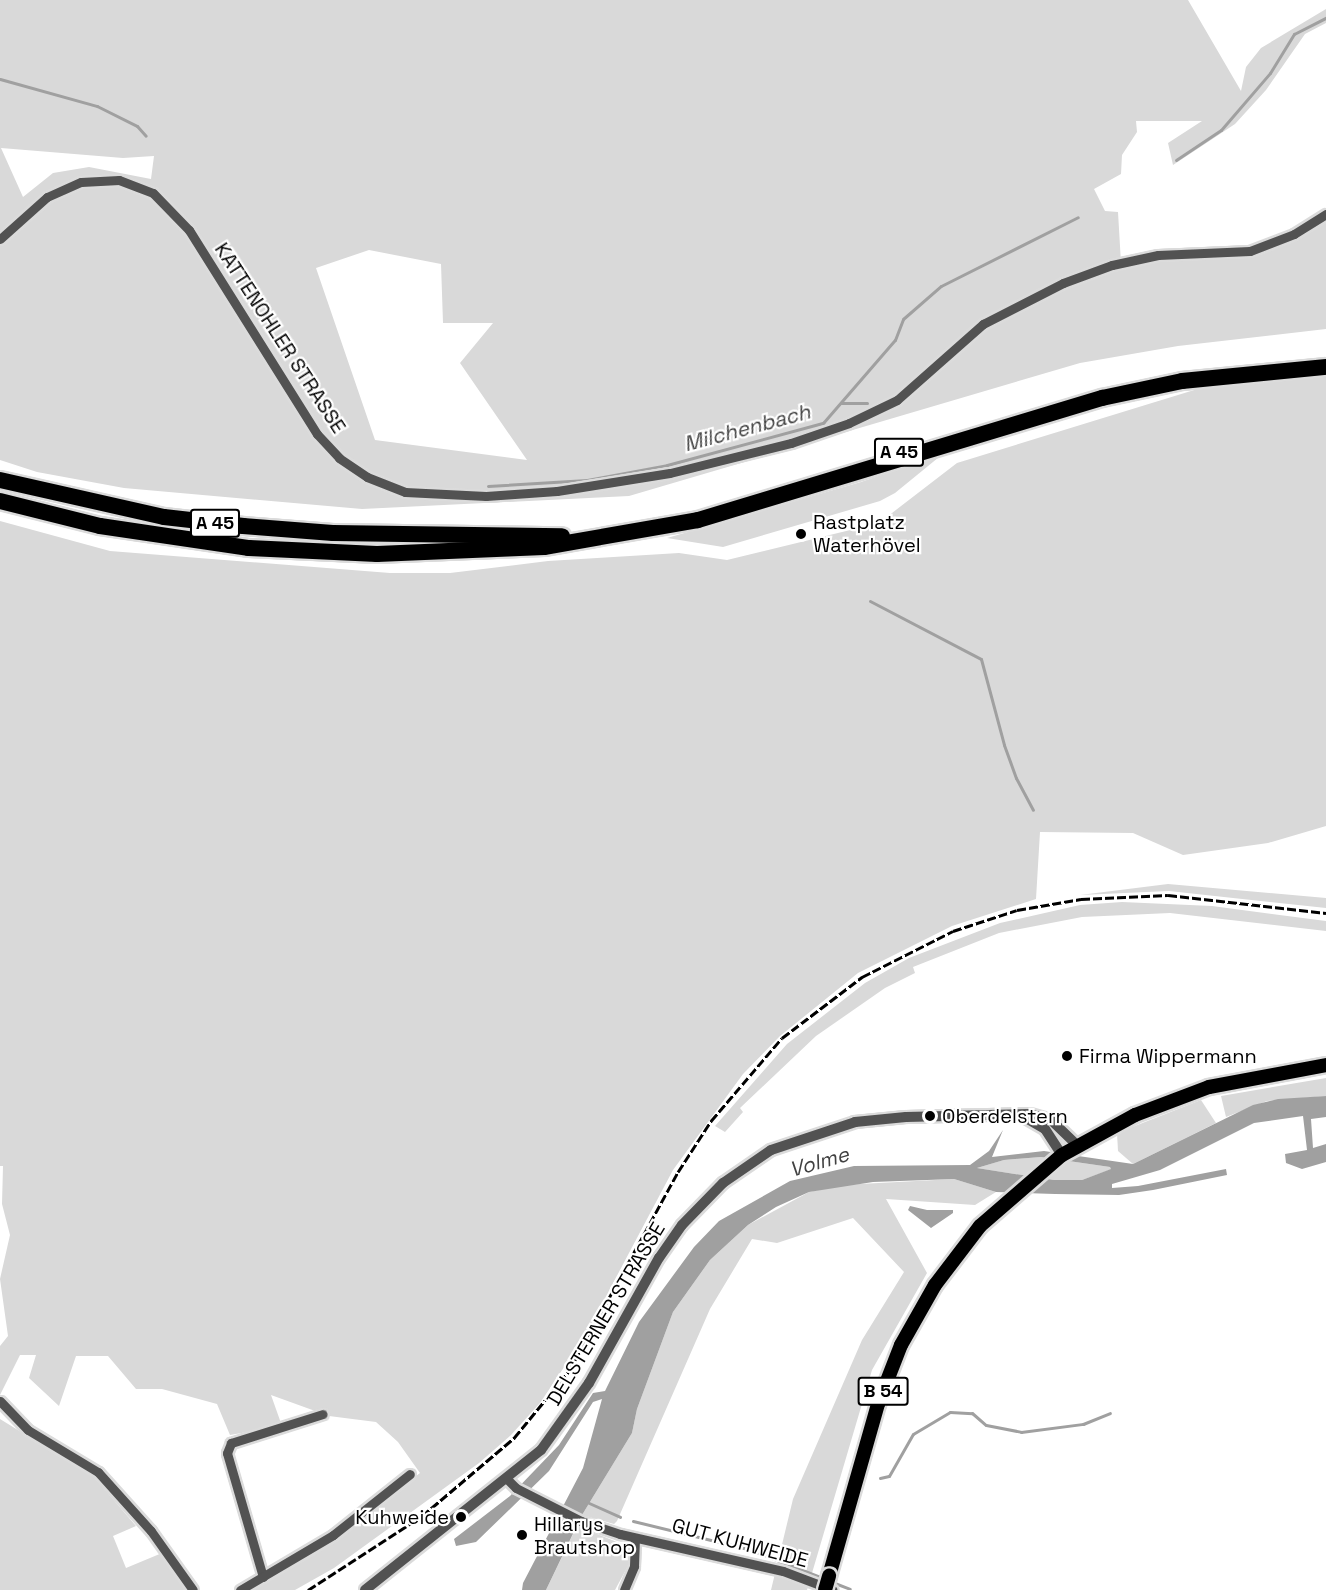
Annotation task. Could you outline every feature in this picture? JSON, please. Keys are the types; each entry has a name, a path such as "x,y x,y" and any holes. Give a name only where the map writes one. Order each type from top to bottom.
{"highway":[{"name":"A 45","path":"0,501 99,526 249,548 331,553 436,553 470,544 566,535 686,514 797,484 1058,400 1174,375 1326,358"},
{"name":"A 45","path":"0,480 164,517 333,533 434,534 470,544 595,540 698,520 1059,409 1171,383 1326,368"}],"main road":[{"name":"B 54","path":"825,1590 878,1404 911,1324 959,1251 1011,1198 1062,1155 1135,1115 1200,1089 1326,1065"}],"street":[{"name":"KATTENOHLER STRASSE","path":"0,239 47,197 81,182 119,180 153,193 189,230 317,434 333,452 367,477 405,492 486,496 557,491 670,473 791,443 849,423 897,400 983,324 1063,284 1106,267 1158,255 1250,251 1294,234 1326,214"},
{"name":"DELSTERNER STRASSE","path":"364,1590 512,1484 567,1417 672,1239 697,1207 735,1174 782,1144 855,1122 913,1116 1036,1114 1051,1120 1077,1145"},
{"name":"DELSTERNER STRASSE","path":"1018,1116 1038,1122 1062,1155"},
{"path":"0,1401 28,1430 98,1472 151,1531 193,1590"},
{"path":"262,1577 227,1452 231,1443 322,1414"},
{"path":"240,1590 333,1535 410,1473"},
{"name":"GUT KUHWEIDE","path":"512,1484 581,1521 635,1539 666,1541 783,1571 833,1590"},
{"path":"624,1590 634,1566 635,1539"}],"shaded area":[{"path":"0,0 1188,0 1241,91 1246,67 1261,48 1326,9 1326,23 1305,34 1266,90 1235,124 1173,165 1168,143 1202,121 1136,121 1137,132 1122,155 1121,174 1094,189 1105,211 1118,212 1121,263 1250,251 1326,214 1326,329 1178,346 1080,363 629,496 362,509 124,488 37,472 0,460","holes":["1,148 123,158 154,156 151,179 89,167 53,173 23,197","369,250 441,264 443,323 493,323 460,363 527,460 375,440 316,268"]},
{"path":"1326,371 1326,826 1268,843 1183,855 1133,833 1040,832 1036,899 952,926 858,973 780,1036 743,1074 673,1170 585,1336 540,1403 511,1435 479,1463 334,1568 295,1590 248,1590 326,1545 420,1473 398,1442 376,1422 329,1416 271,1395 282,1426 230,1435 217,1404 162,1389 136,1389 108,1356 76,1356 59,1406 29,1378 36,1355 20,1355 0,1395 0,1346 8,1336 0,1279 10,1235 2,1204 3,1166 0,1166 0,521 110,551 390,573 450,573 548,561 679,553 727,560 879,523 957,463 1204,387"},
{"path":"944,453 895,493 880,501 723,547 667,538 861,482"},
{"path":"1168,884 1326,898 1326,908 1169,891 1080,895"},
{"path":"1122,902 1212,906 1326,921 1326,931 1170,913 1082,917 999,933 913,967 915,973 885,988 816,1036 740,1108 743,1112 725,1132 715,1126 787,1044 865,983 909,958 1000,923 1080,905"},
{"path":"1326,1078 1326,1096 1267,1101 1226,1117 1221,1096"},
{"path":"1326,1096 1326,1117 1311,1119 1313,1148 1326,1144 1326,1162 1302,1169 1286,1163 1285,1154 1307,1150 1303,1116 1254,1123 1160,1170 1112,1184 1112,1188 1138,1186 1226,1169 1227,1175 1153,1190 1119,1195 1055,1194 996,1192 954,1179 873,1182 809,1192 776,1207 748,1225 710,1260 673,1312 637,1409 632,1433 582,1515 546,1590 522,1590 523,1583 583,1468 602,1399 593,1402 549,1471 476,1542 456,1546 454,1539 510,1496 559,1445 593,1393 605,1391 639,1322 694,1247 719,1221 790,1181 854,1166 970,1165 989,1151 1003,1130 992,1157 1044,1151 1133,1164 1253,1105 1278,1099","holes":["1041,1157 1110,1167 1111,1169 1082,1180 1054,1180 977,1168 1004,1160"]},
{"path":"1201,1100 1216,1123 1133,1164 1118,1151 1117,1133"},
{"path":"1041,1157 1112,1169 1082,1180 1054,1180 977,1168 1004,1160"},
{"path":"954,1179 996,1192 975,1205 886,1199 927,1273 872,1370 807,1590 771,1590 793,1499 862,1340 904,1272 853,1218 777,1243 752,1239 710,1309 617,1521 614,1524 582,1515 632,1433 637,1409 673,1312 710,1260 748,1225 809,1192 841,1185"},
{"path":"910,1206 927,1210 953,1210 953,1213 931,1228 908,1210"},
{"path":"0,1419 94,1477 136,1526 113,1536 126,1568 162,1553 188,1590 0,1590"},
{"path":"577,1526 627,1546 629,1564 615,1590 546,1590"}],"waterway":[{"name":"Milchenbach","path":"1176,160 1221,130 1270,73 1294,34 1326,18"},
{"name":"Milchenbach","path":"0,79 97,106 137,126 146,136"},
{"name":"Milchenbach","path":"488,486 587,480 667,465 823,423 895,340 903,319 941,286 1078,217"},
{"path":"841,403 867,403"},
{"path":"870,601 981,659 1004,745 1016,778 1033,810"},
{"path":"880,1478 889,1476 913,1434 950,1412 972,1413 986,1425 1021,1432 1083,1424 1110,1413"},
{"path":"589,1503 620,1517"},
{"path":"633,1521 748,1549 823,1578"},
{"path":"832,1582 850,1589"}],"railway":[{"path":"308,1590 422,1516 514,1438 569,1371 678,1172 711,1121 782,1038 862,977 953,931 1017,910 1081,899 1168,895 1326,913"}],"place":[{"name":"Rastplatz Waterhövel","path":"801,534"},
{"name":"Firma Wippermann","path":"1067,1056"},
{"name":"Oberdelstern","path":"930,1116"},
{"name":"Kuhweide","path":"461,1517"},
{"name":"Hillarys Brautshop","path":"522,1535"}],"water label":[{"name":"Volme","path":"819,1162"}]}
